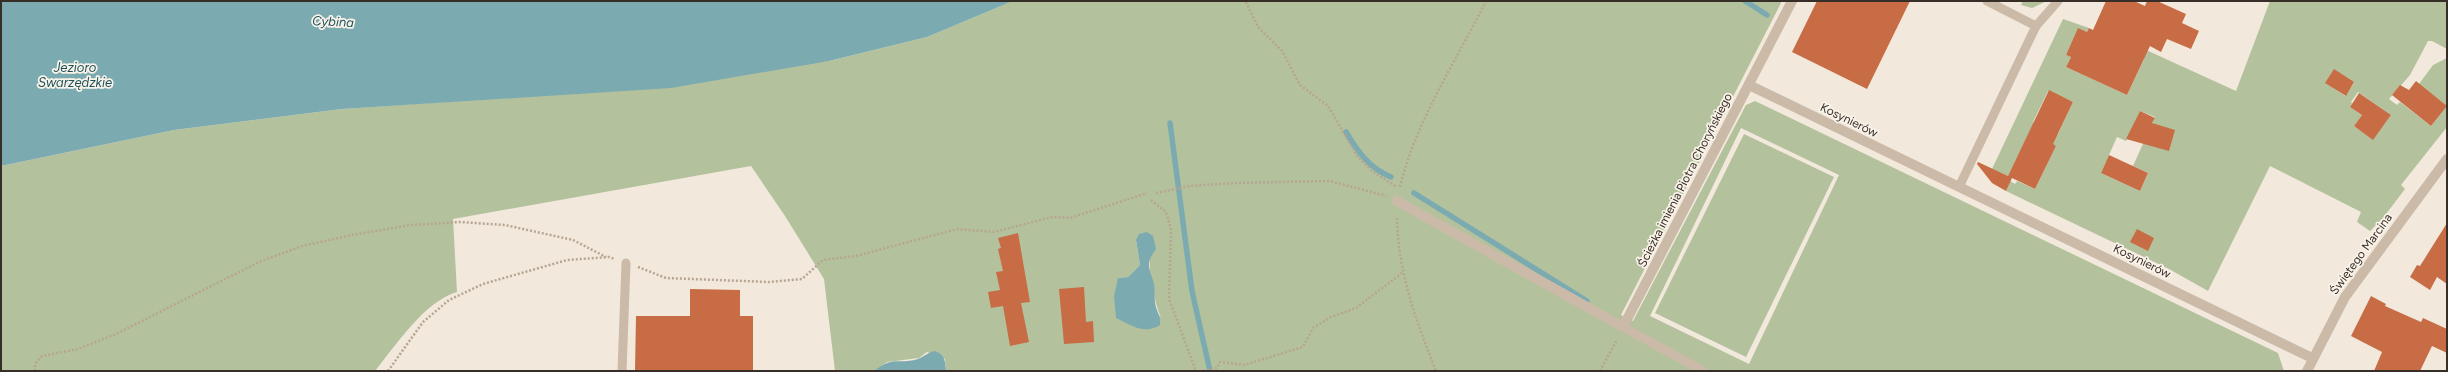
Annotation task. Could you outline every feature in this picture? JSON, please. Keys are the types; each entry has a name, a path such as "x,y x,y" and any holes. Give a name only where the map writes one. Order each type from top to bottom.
{"street":[{"name":"Ścieżka imienia Piotra Choryńskiego","path":"1623,327 1792,1"},
{"name":"Kosynierów","path":"1749,85 2312,358"},
{"name":"Świętego Marcina","path":"2307,371 2312,358 2334,316 2359,276 2447,159"},
{"path":"1397,201 1623,327"}],"lane":[{"path":"1987,1 2036,26"},
{"path":"1959,187 2036,26 2058,1"},
{"path":"622,371 626,263"},
{"path":"1623,327 1702,371"}],"path":[{"path":"1246,2 1258,27 1282,51 1284,60 1303,88 1328,106 1357,156 1372,171 1400,189 1405,167 1419,132 1486,1"},
{"path":"1156,193 1190,186 1330,181 1372,191 1397,201 1397,234 1402,273 1412,312 1436,371"},
{"path":"35,371 35,364 42,356 78,349 116,334 259,262 302,246 352,235 411,225 460,222 505,225 573,240 606,257 666,278 769,282 802,279 823,260 856,256 957,229 994,232 1052,217 1070,218 1147,193"},
{"path":"1151,200 1166,212 1171,229 1169,299 1196,371"},
{"path":"388,371 423,322 449,300 483,284 567,260 606,257"},
{"path":"1203,371 1218,368 1220,362 1244,365 1303,347 1313,328 1331,317 1356,308 1402,273"},
{"path":"1600,371 1623,327"}],"green space":[{"path":"1013,1 1782,1 1621,315 1633,321 1746,105 1755,101 2278,353 2284,371 946,371 945,359 927,352 919,358 887,362 874,371 835,371 824,279 785,216 751,166 453,219 457,292 434,304 423,314 412,325 375,371 1,371 1,166 174,130 342,109 458,101 829,61 927,37","holes":["1741,128 1839,175 1749,364 1650,316","1136,240 1150,258 1152,288 1161,317 1118,278 1128,277 1140,265"]},
{"path":"2023,1 2047,1 2032,8 2021,5"},
{"path":"2270,1 2447,1 2447,49 2432,41 2428,41 2410,75 2389,99 2397,105 2400,102 2431,126 2447,106 2447,127 2401,185 2405,189 2383,218 2370,231 2357,222 2361,212 2270,166 2208,291 2169,269 2006,191 2010,181 2015,184 2017,181 2035,189 2056,146 2029,133 2008,176 1992,169 2063,19 2089,28 2087,32 2078,29 2066,55 2071,57 2066,67 2127,95 2144,59 2098,28 2236,91","holes":["2334,70 2354,83 2345,96 2326,83","2048,91 2073,102 2058,134 2033,122","2358,92 2391,115 2373,139 2354,126 2362,115 2350,107 2351,102","2140,111 2155,117 2133,166 2148,173 2140,191 2101,173 2117,137 2126,141"]},
{"path":"2447,58 2447,106 2419,84 2433,65"},
{"path":"1744,134 1834,177 1746,357 1655,313"}],"water":[{"name":"Jezioro Swarzędzkie","path":"1,1 1013,1 927,37 829,61 671,88 342,109 174,130 1,166"},
{"path":"1147,232 1153,236 1156,249 1152,254 1149,266 1154,284 1155,304 1160,318 1160,325 1154,328 1143,329 1132,326 1116,318 1114,296 1118,278 1128,277 1140,265 1136,240 1139,234"},
{"path":"935,351 943,356 946,371 874,371 886,363 911,361"}],"building":[{"path":"1817,1 1910,1 1867,89 1792,52"},
{"path":"2106,1 2134,1 2145,6 2147,1 2157,1 2186,14 2182,23 2199,31 2191,49 2167,39 2161,52 2150,46 2127,95 2066,67 2071,57 2066,55 2078,28 2087,32 2089,28 2093,30"},
{"path":"2334,69 2354,82 2346,96 2325,83"},
{"path":"2416,81 2447,106 2431,126 2392,95 2400,85 2409,90"},
{"path":"2049,90 2073,102 2053,144 2056,146 2035,189 2012,178 2006,191 1992,183 1977,164 1978,162 2008,176"},
{"path":"2359,93 2391,115 2373,140 2354,126 2362,115 2350,107"},
{"path":"2140,111 2155,118 2152,123 2175,130 2169,151 2126,139"},
{"path":"2109,155 2148,173 2140,191 2101,173"},
{"path":"2447,223 2447,284 2437,277 2430,290 2410,277 2417,265 2420,266"},
{"path":"2137,229 2154,238 2148,251 2130,242"},
{"path":"1018,233 1030,302 1021,303 1029,342 1010,346 1003,306 991,308 988,292 1000,290 996,272 1003,271 998,249 1001,248 998,238"},
{"path":"1084,287 1086,322 1093,321 1094,342 1064,344 1059,289"},
{"path":"690,289 740,290 740,316 753,316 753,371 635,371 636,316 690,316"},
{"path":"2371,296 2386,304 2385,306 2421,322 2423,318 2447,329 2447,353 2432,346 2420,371 2374,371 2382,352 2351,336"}],"waterway":[{"path":"1745,1 1767,15"},
{"path":"1170,123 1192,291 1210,371"},
{"path":"1346,132 1365,159 1376,169 1391,177"},
{"path":"1414,193 1587,301"}],"water label":[{"name":"Cybina","path":"333,21"}]}
